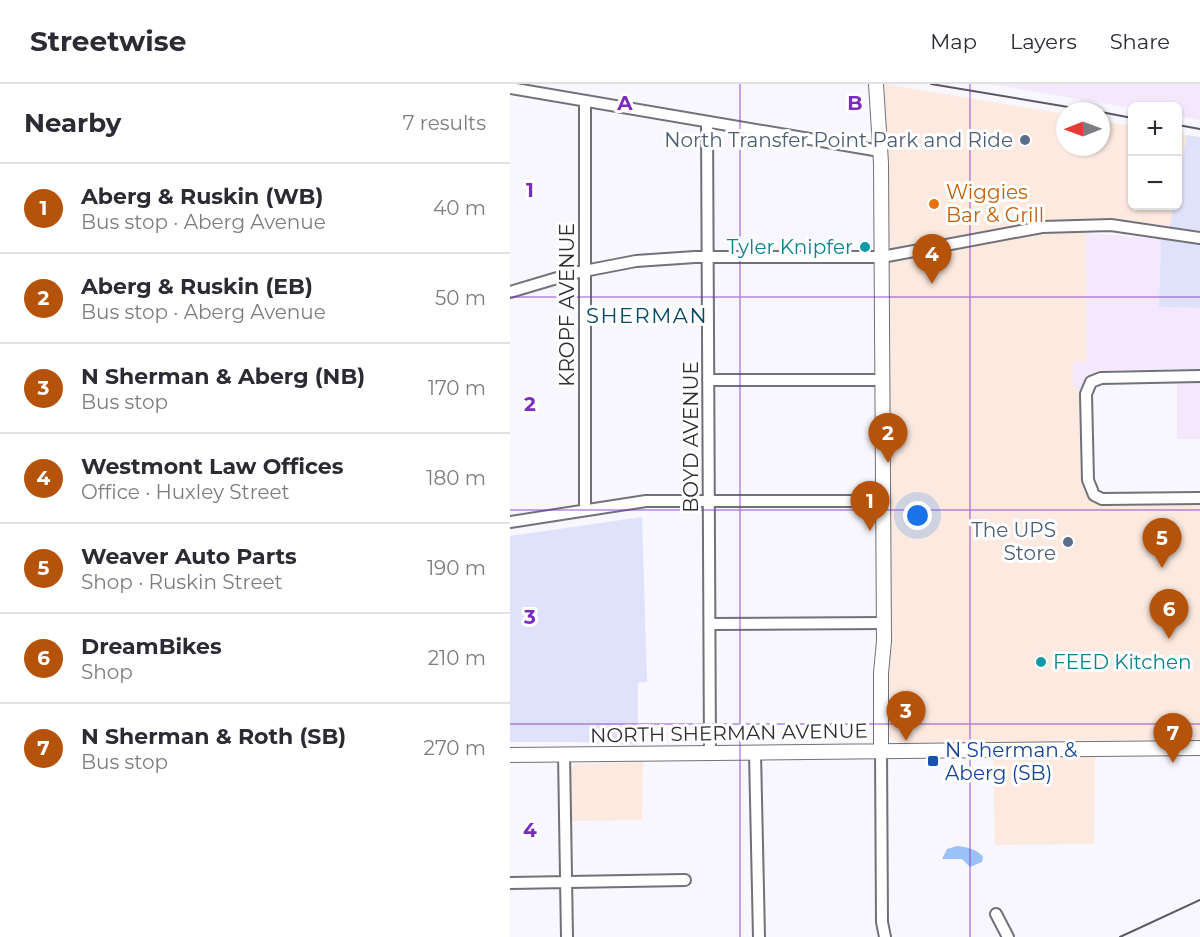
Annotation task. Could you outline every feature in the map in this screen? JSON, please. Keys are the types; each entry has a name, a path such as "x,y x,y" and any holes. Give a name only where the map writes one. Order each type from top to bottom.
{"street":[{"path":"876,84 880,623 884,649 880,673 882,922 885,937"},
{"path":"510,88 877,150"},
{"name":"KROPF AVENUE","path":"585,101 585,510"},
{"name":"BOYD AVENUE","path":"707,122 710,753"},
{"path":"510,292 585,270 636,261 708,257 877,257 1032,229 1064,226 1112,225 1200,238"},
{"path":"1200,376 1107,377 1092,380 1086,394 1088,480 1097,498 1200,498"},
{"path":"708,380 878,380"},
{"path":"510,522 646,501 879,501"},
{"path":"710,624 880,623"},
{"name":"NORTH SHERMAN AVENUE","path":"510,755 1200,748"},
{"path":"755,753 759,937"},
{"path":"564,754 567,937"},
{"path":"510,883 685,880"},
{"path":"996,914 1008,937"}],"shaded area":[{"path":"885,84 1056,112 1056,156 1110,156 1110,122 1128,125 1128,210 1173,210 1170,226 1109,218 1086,219 1087,361 1073,387 1081,391 1081,479 1089,498 1102,505 1200,504 1200,739 899,743 889,736"},
{"path":"990,84 1200,84 1200,120 1182,117 1182,102 1128,102 1128,107 1110,104 1110,102 1096,102"},
{"path":"1182,134 1187,135 1182,163"},
{"path":"1187,135 1200,137 1200,308 1159,307 1161,239 1167,239 1173,210 1182,210 1182,163"},
{"path":"1086,233 1161,239 1159,307 1200,308 1200,439 1177,439 1177,369 1107,370 1088,377 1081,391 1073,387 1073,362 1087,361"},
{"path":"642,517 647,682 638,683 638,745 510,742 510,536"},
{"path":"1095,757 1094,844 995,845 993,759"},
{"path":"643,762 642,820 571,821 571,770 574,764"}],"water":[{"path":"957,846 978,852 983,857 982,862 970,867 962,859 942,859 947,849"}],"railway":[{"path":"931,84 1056,105"},
{"path":"1110,114 1128,117"},
{"path":"1182,126 1200,129"},
{"path":"1120,937 1200,900"}],"place":[{"name":"North Transfer Point Park and Ride","path":"1025,140"},
{"name":"Wiggies Bar & Grill","path":"934,204"},
{"name":"Tyler Knipfer","path":"865,247"},
{"name":"Westmont Law Offices","path":"932,284"},
{"name":"Aberg & Ruskin (EB)","path":"888,463"},
{"name":"Aberg & Ruskin (WB)","path":"870,531"},
{"name":"The UPS Store","path":"1068,542"},
{"name":"Weaver Auto Parts","path":"1162,568"},
{"name":"DreamBikes","path":"1169,639"},
{"name":"FEED Kitchen","path":"1041,662"},
{"name":"N Sherman & Aberg (NB)","path":"906,741"},
{"name":"N Sherman & Aberg (SB)","path":"933,761"},
{"name":"N Sherman & Roth (SB)","path":"1173,763"}],"district":[{"name":"SHERMAN","path":"647,315"}]}
